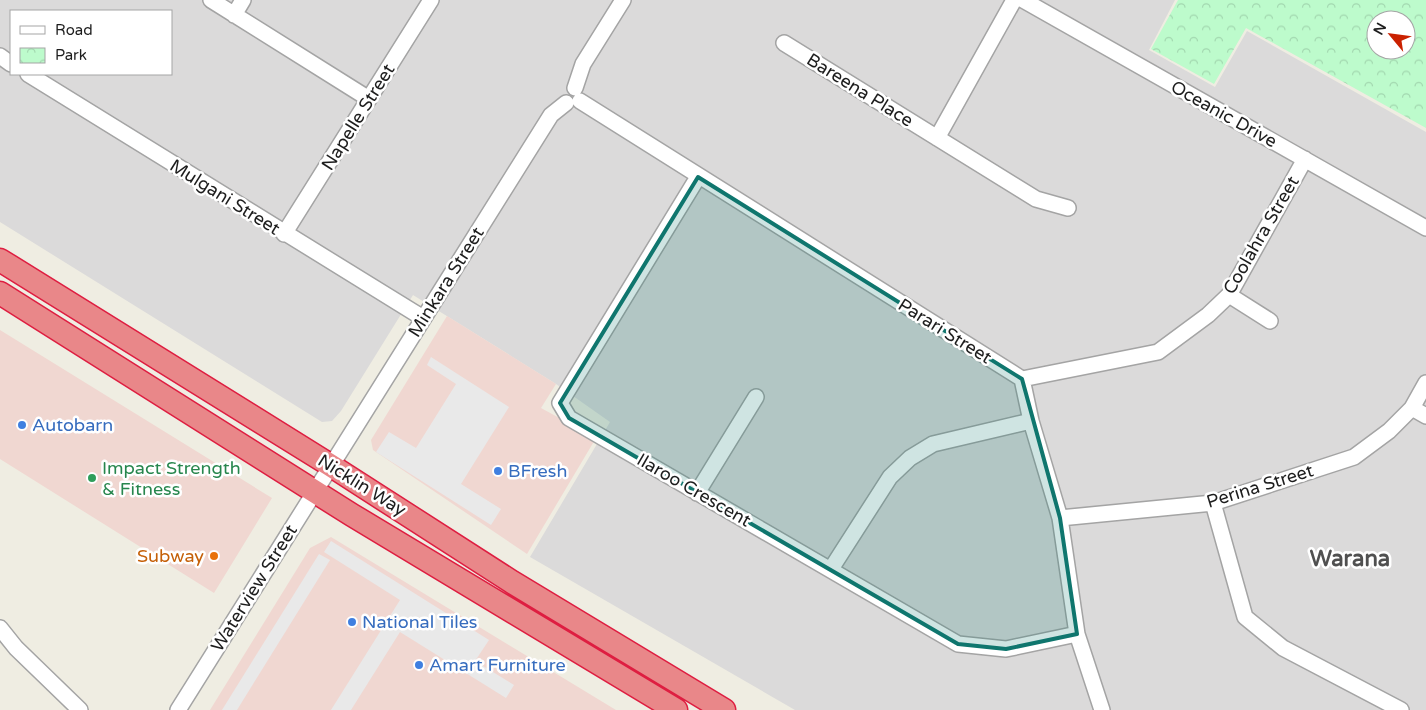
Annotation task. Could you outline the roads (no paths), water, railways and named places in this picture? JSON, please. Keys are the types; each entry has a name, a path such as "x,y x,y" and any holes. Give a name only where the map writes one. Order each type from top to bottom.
{"highway":[{"name":"Nicklin Way","path":"0,260 330,465 512,582 724,710"},
{"name":"Nicklin Way","path":"0,293 314,491 676,710"}],"street":[{"path":"210,0 369,99"},
{"path":"234,15 243,0"},
{"name":"Napelle Street","path":"284,234 431,0"},
{"name":"Minkara Street","path":"330,465 551,115 574,97 583,64 623,0"},
{"path":"937,138 1014,0"},
{"name":"Oceanic Drive","path":"1023,0 1426,228"},
{"name":"Bareena Place","path":"784,43 1036,199 1068,208"},
{"name":"Mulgani Street","path":"30,75 284,234 423,318"},
{"name":"Parari Street","path":"574,97 698,177 1022,379"},
{"name":"Coolahra Street","path":"1022,379 1158,352 1229,295 1305,159"},
{"name":"Ilaroo Crescent","path":"698,177 560,402 569,418 958,644 1006,650 1077,634"},
{"path":"1229,295 1270,320"},
{"path":"1022,379 1031,421 1060,518 1077,634 1102,710"},
{"name":"Perina Street","path":"1060,518 1213,503 1354,457 1389,431 1412,408 1426,383"},
{"path":"697,493 756,397"},
{"path":"1412,408 1426,416"},
{"path":"831,569 890,477 910,458 933,444 1031,421"},
{"name":"Waterview Street","path":"178,710 330,465"},
{"path":"1213,503 1245,617 1283,648 1401,710"},
{"path":"0,628 16,648 80,710"}],"place":[{"name":"Autobarn","path":"22,425"},
{"name":"BFresh","path":"498,471"},
{"name":"Impact Strength & Fitness","path":"92,478"},
{"name":"Subway","path":"214,556"},
{"name":"National Tiles","path":"352,622"},
{"name":"Amart Furniture","path":"419,665"}],"district":[{"name":"Warana","path":"1350,559"}]}
